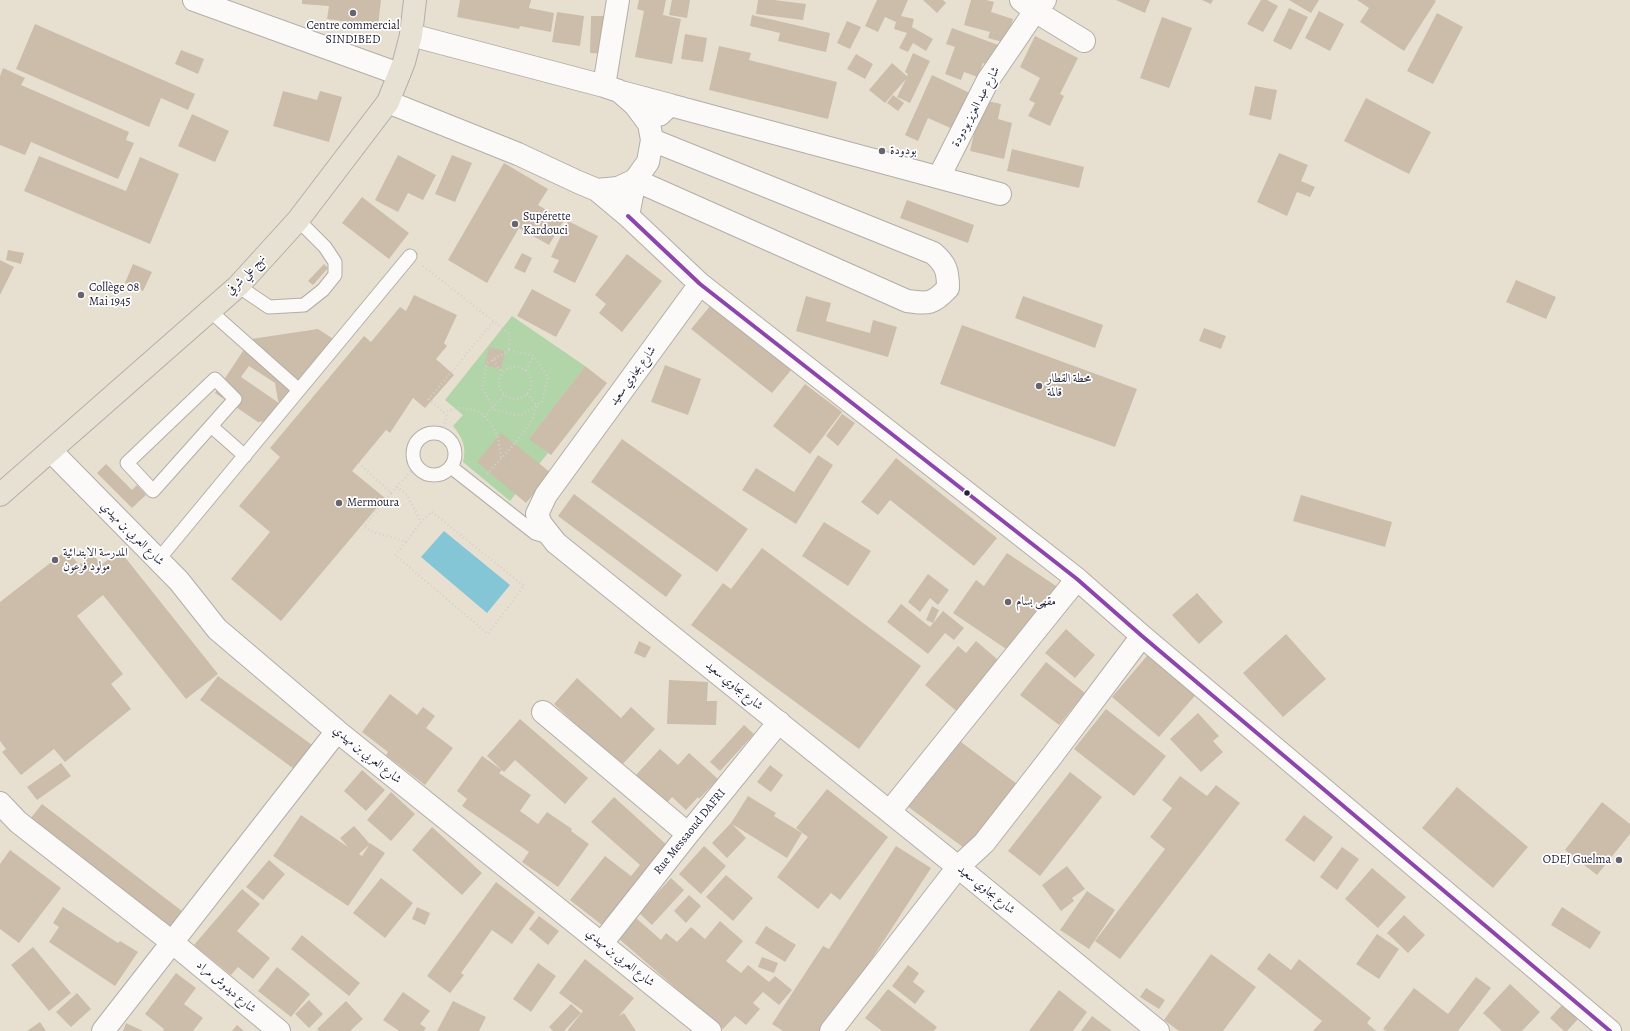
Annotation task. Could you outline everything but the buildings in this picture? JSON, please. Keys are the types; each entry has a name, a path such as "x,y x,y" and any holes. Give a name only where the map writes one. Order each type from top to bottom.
{"main road":[{"name":"نهج علي شرفي","path":"0,495 238,286 298,220 388,102 399,74 411,35 415,0"}],"street":[{"path":"194,0 399,74"},
{"path":"612,89 618,0"},
{"path":"1033,4 1084,41"},
{"name":"شارع عبد العزيز بودودة","path":"939,177 988,80 1033,4"},
{"path":"411,35 1000,194"},
{"path":"597,190 618,188 635,180 907,301 924,304 937,299 948,288 948,275 943,262 933,253 650,132 635,105 612,89"},
{"path":"388,102 518,154 597,190 628,216 700,284 1078,579 1142,636 1610,1031"},
{"path":"628,216 635,180 648,162 650,132 670,105"},
{"name":"شارع بجاوي سعيد","path":"700,284 546,495 537,514 541,524 556,544 890,811 1158,1031"},
{"name":"شارع العربي بن مهيدي","path":"51,451 179,581 217,629 337,731 710,1031"},
{"path":"890,811 1078,579"},
{"path":"831,1031 958,867 984,843 1142,636"},
{"path":"543,712 688,834"},
{"name":"Rue Messaoud DAFRI","path":"602,943 779,722"},
{"path":"103,1031 337,731"},
{"name":"شارع ديدوش مراد","path":"0,803 18,822 173,943 279,1031"}],"lane":[{"path":"238,286 269,306 304,305 323,290 335,275 335,262 325,247 298,220"},
{"path":"158,560 410,256"},
{"path":"210,311 299,390"},
{"path":"215,379 236,399 211,426 153,491 127,463 215,379"},
{"path":"211,426 245,456"},
{"path":"437,433 441,435 447,437 454,446 455,457 451,467 442,474 431,475 421,471 414,462 413,451 417,441 426,434 437,433"},
{"path":"451,467 535,532 552,538"}],"path":[{"path":"410,256 510,334 509,350"},
{"path":"441,435 447,416 429,399 494,321"},
{"path":"509,350 534,356 548,378 542,402 520,416 495,410 482,388 487,363 509,350"},
{"path":"526,370 534,356"},
{"path":"493,360 502,372"},
{"path":"513,366 526,370 532,382 527,394 516,399 504,395 498,384 502,372 513,366"},
{"path":"527,394 536,406"},
{"path":"484,417 504,395"},
{"path":"477,487 528,427 536,406"},
{"path":"443,412 461,407 473,410 484,417 494,429 500,444 501,457"},
{"path":"359,463 391,493"},
{"path":"406,542 392,536 374,533 364,527 391,493 417,465"},
{"path":"397,487 407,495 421,522"},
{"path":"432,512 524,586 488,634 395,555 406,542 421,522 432,512"}],"green space":[{"path":"512,316 585,366 530,438 548,453 510,501 463,462 463,442 453,426 463,415 445,400"}],"water":[{"path":"444,531 510,585 487,613 421,557"}],"transit line":[{"path":"628,216 700,284 1077,579 1142,636 1610,1031"}],"place":[{"name":"Centre commercial SINDIBED","path":"353,13"},
{"name":"بودودة","path":"882,151"},
{"name":"Supérette Kardouci","path":"515,224"},
{"name":"Collège 08 Mai 1945","path":"81,295"},
{"name":"محطة القطار قالمة","path":"1039,386"},
{"name":"Mermoura","path":"339,503"},
{"name":"المدرسة الابتدائية مولود فرعون","path":"55,560"},
{"name":"مقهى بسام","path":"1008,602"},
{"name":"ODEJ Guelma","path":"1619,860"}]}
